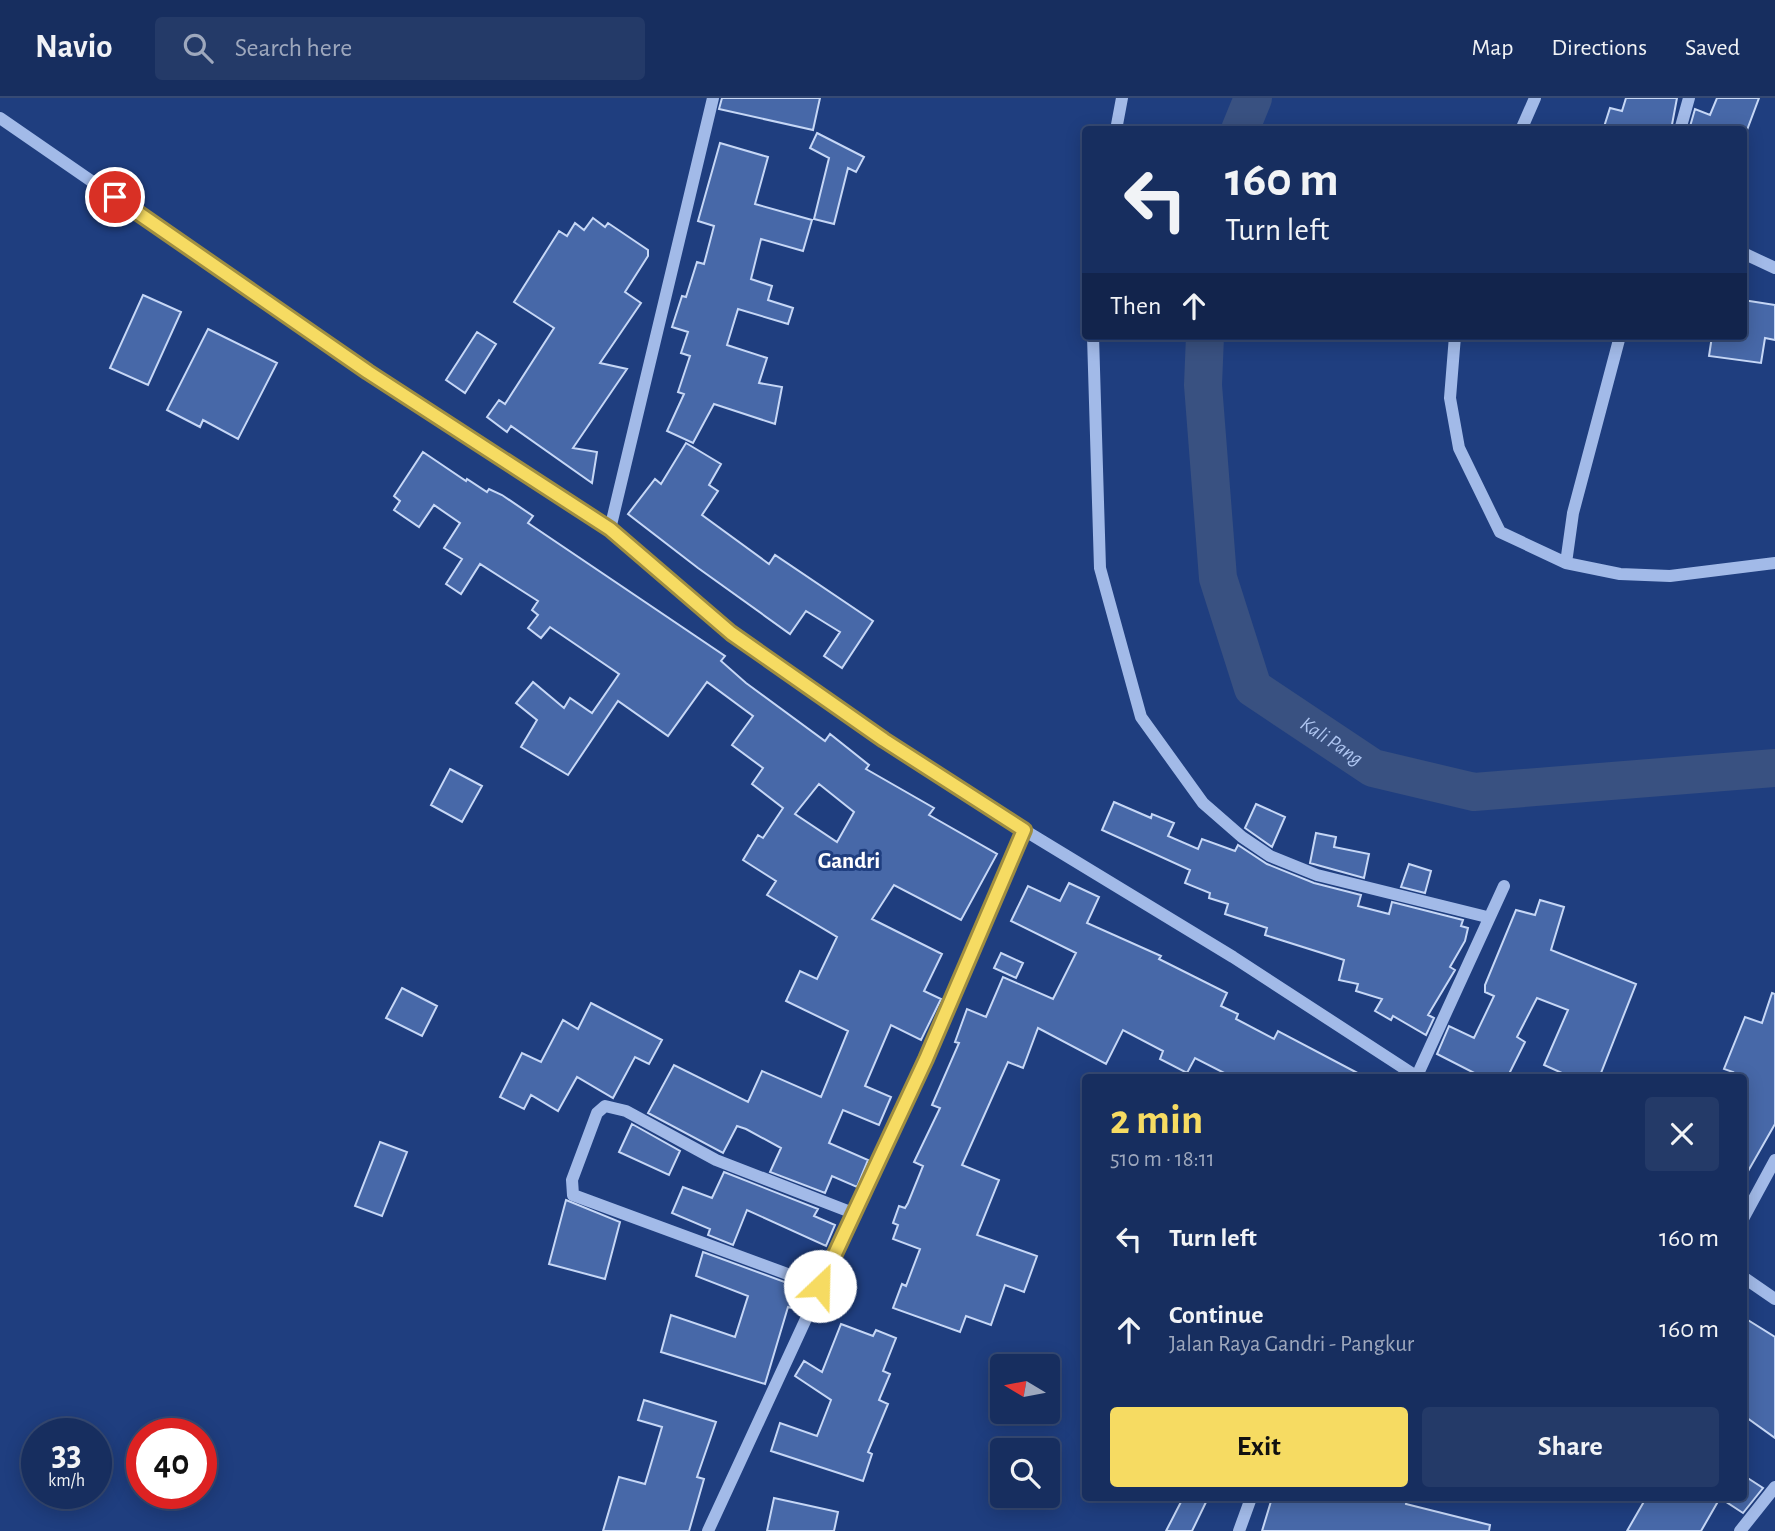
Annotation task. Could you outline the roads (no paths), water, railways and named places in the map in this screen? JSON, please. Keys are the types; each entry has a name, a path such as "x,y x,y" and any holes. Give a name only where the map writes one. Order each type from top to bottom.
{"street":[{"path":"610,529 713,98"},
{"path":"1117,126 1122,98"},
{"path":"1523,126 1535,98"},
{"path":"1681,126 1689,98"},
{"path":"0,118 368,372 610,529 731,633 884,740 1024,830 1233,957 1411,1074"},
{"path":"1747,255 1775,268"},
{"path":"1093,340 1100,568 1141,717 1203,803 1242,837 1270,856 1317,875 1487,917"},
{"path":"1455,340 1450,398 1459,448 1479,494 1500,532 1566,563 1620,574 1670,576 1775,563"},
{"path":"1566,563 1573,513 1619,340"},
{"path":"708,1531 926,1059 1024,830"},
{"path":"1419,1074 1487,917 1504,886"},
{"path":"820,1286 573,1195 572,1180 597,1113 605,1106 626,1111 716,1160 853,1213"},
{"path":"1747,1212 1775,1160"},
{"path":"1747,1280 1775,1299"},
{"path":"1740,1531 1775,1487"},
{"path":"1239,1531 1250,1501"}],"waterway":[{"name":"Kali Pang","path":"1242,126 1253,98"},
{"name":"Kali Pang","path":"1205,340 1203,385 1218,578 1253,688 1373,768 1474,792 1775,768"}],"district":[{"name":"Gandri","path":"849,861"}]}
